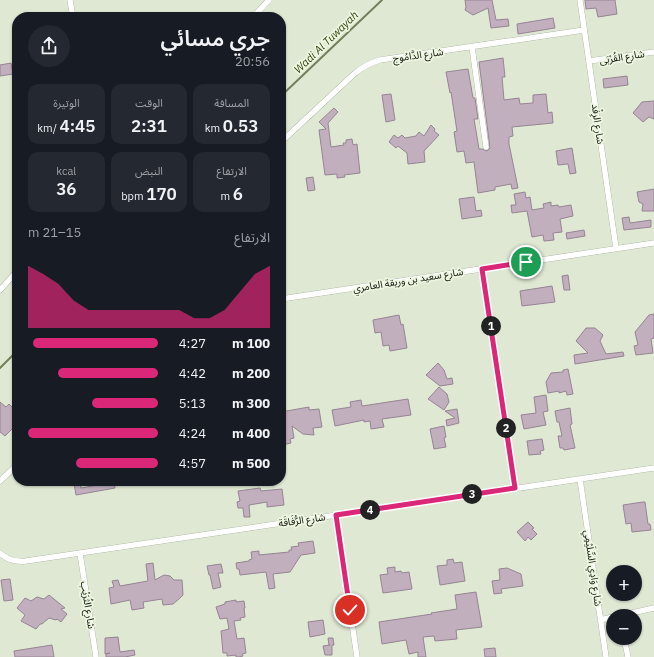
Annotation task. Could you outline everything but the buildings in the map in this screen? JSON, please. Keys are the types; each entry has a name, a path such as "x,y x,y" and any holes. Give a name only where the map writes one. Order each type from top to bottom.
{"street":[{"path":"70,0 72,12"},
{"path":"258,12 269,0"},
{"name":"شارع الرِفْد","path":"580,0 616,248"},
{"name":"شارع الدَّامُوج","path":"286,137 361,67 380,60 584,30"},
{"path":"472,47 486,147"},
{"name":"شارع القُرْبَى","path":"589,61 654,52"},
{"name":"شارع سعيد بن وريقة العامري","path":"286,298 654,243"},
{"path":"482,269 515,488"},
{"path":"0,290 12,277"},
{"name":"شارع الرُّفَاقَة","path":"0,553 8,559 20,562 654,468"},
{"path":"0,481 12,470"},
{"name":"شارع وَادِي السِّلَيْمِي","path":"580,479 606,657"},
{"path":"336,515 357,657"},
{"name":"شارع الثُرَيْب","path":"80,553 96,657"},
{"path":"642,611 654,608"},
{"path":"600,620 606,619"},
{"path":"625,645 628,657"}],"waterway":[{"name":"Wadi Al Tuwayah","path":"286,91 382,0"},
{"name":"Wadi Al Tuwayah","path":"0,368 12,356"}],"route":[{"path":"350,610 336,515 515,488 482,269 526,262"}]}
